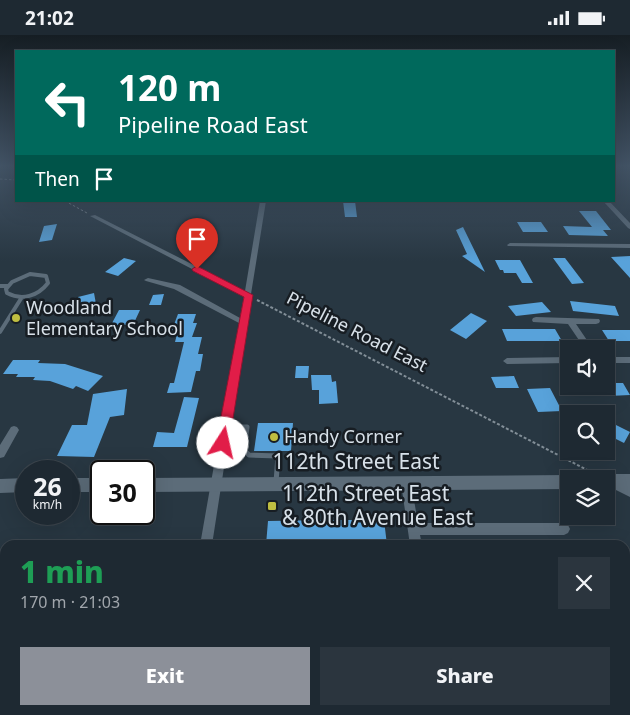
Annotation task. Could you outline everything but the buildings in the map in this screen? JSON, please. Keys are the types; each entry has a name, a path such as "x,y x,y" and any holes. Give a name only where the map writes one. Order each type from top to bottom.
{"main road":[{"path":"615,480 630,481"},
{"name":"112th Street East","path":"155,485 560,481"},
{"path":"0,486 15,485"}],"street":[{"path":"207,540 249,295 263,202"},
{"path":"607,202 630,227"},
{"path":"93,216 249,295"},
{"path":"510,245 630,246"},
{"path":"148,280 177,287 244,323"},
{"path":"536,320 596,321"},
{"path":"570,322 583,340"},
{"path":"507,361 560,360"},
{"path":"615,360 630,360"},
{"path":"0,454 14,431"},
{"path":"406,483 415,540"},
{"path":"615,484 630,492"},
{"path":"414,529 564,529"}],"lane":[{"path":"0,286 8,286 17,279 30,275 42,275 48,279 48,283 42,290 22,297 7,293 8,286"},
{"path":"0,332 22,297"},
{"path":"225,427 247,427 244,450 250,455 278,456 276,483"}],"path":[{"path":"67,202 93,216"},
{"name":"Pipeline Road East","path":"249,295 587,470"}],"place":[{"name":"Woodland Elementary School","path":"16,318"},
{"name":"Handy Corner","path":"274,437"},
{"name":"112th Street East & 80th Avenue East","path":"272,506"}],"route":[{"path":"197,269 249,295 223,443"}]}
